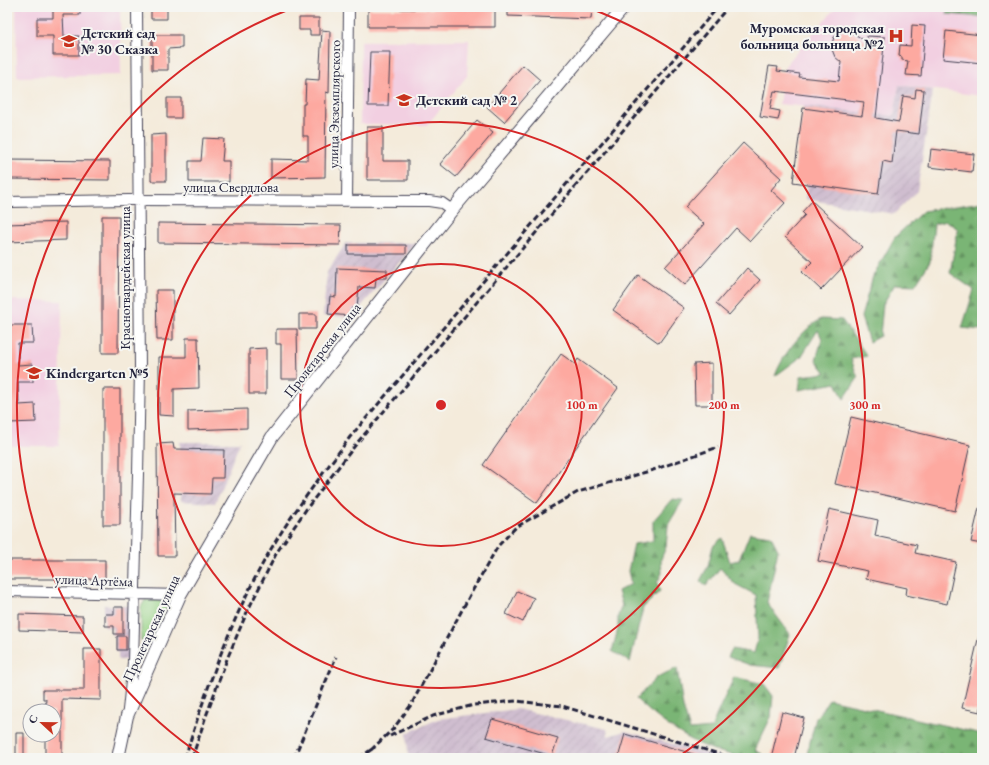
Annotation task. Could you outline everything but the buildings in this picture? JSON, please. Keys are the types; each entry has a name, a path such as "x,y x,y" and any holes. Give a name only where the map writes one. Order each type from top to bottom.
{"street":[{"name":"Красногвардейская улица","path":"127,716 133,662 136,595 140,368 137,7"},
{"name":"улица Экземплярского","path":"347,201 349,7"},
{"name":"Пролетарская улица","path":"118,758 127,716 180,595 272,437 452,210 624,7"},
{"name":"улица Свердлова","path":"7,202 138,200 429,201 442,203 452,210"},
{"name":"улица Артёма","path":"7,591 180,595"}],"shaded area":[{"name":"Детский сад № 30 Сказка","path":"16,7 120,7 121,75 17,77"},
{"name":"Муромская городская больница больница №2","path":"836,7 982,7 982,96 899,85 894,116 779,104 785,66"},
{"name":"Детский сад № 2","path":"469,40 467,76 427,125 360,124 361,41"},
{"path":"899,85 933,90 917,191 894,214 805,199 807,184 793,182 804,106 894,116"},
{"path":"346,243 416,243 352,317 323,316 327,272"},
{"name":"Kindergarten №5","path":"7,300 62,301 59,446 7,446"},
{"path":"180,442 240,442 215,503 181,501"},
{"path":"104,605 129,606 129,660 118,660 118,652 115,652 115,635 112,635 112,628 104,627"},
{"path":"517,709 607,729 608,736 625,731 723,758 408,758 407,733 438,719"}],"green space":[{"path":"946,7 982,7 982,17 947,14"},
{"path":"982,202 982,330 962,328 974,290 950,273 958,229 946,221 934,224 930,262 915,285 895,284 883,304 880,336 869,342 861,317 873,276 895,237 923,211"},
{"path":"821,319 842,320 867,356 851,359 858,378 844,399 836,383 799,390 801,376 826,373 816,360 822,339 818,330 801,357 775,376 788,351 806,330"},
{"path":"672,499 683,500 668,525 666,547 661,559 662,573 657,583 660,591 643,608 630,662 612,651 618,629 618,616 622,605 618,591 631,584 628,571 634,544 653,541 653,521"},
{"path":"750,533 771,536 778,550 767,603 790,634 779,668 750,665 728,657 732,649 754,653 758,638 756,595 735,584 720,568 706,586 700,581 708,566 713,546 722,538 730,562 739,560"},
{"path":"145,600 158,600 163,603 166,609 151,643 145,644 141,640 141,607"},
{"path":"677,668 683,707 690,730 712,728 719,708 734,677 764,684 773,696 771,717 755,750 762,754 759,758 742,757 708,748 677,732 636,699 657,677"},
{"path":"829,699 982,734 982,758 806,758 816,718"}],"railway":[{"path":"185,758 202,704 233,625 257,574 271,549 299,506 350,437 718,7"},
{"path":"192,758 227,659 247,612 277,552 307,508 357,443 728,7"},
{"path":"371,750 393,729 411,705 498,546 516,527 578,492 653,470 718,447"},
{"path":"294,758 336,657"},
{"path":"390,736 433,716 474,705 516,701 562,706 732,758"},
{"path":"359,758 375,747"}],"place":[{"name":"Муромская городская больница больница №2","path":"896,36"},
{"name":"Детский сад № 30 Сказка","path":"69,41"},
{"name":"Детский сад № 2","path":"404,100"},
{"name":"Kindergarten №5","path":"34,373"}]}
